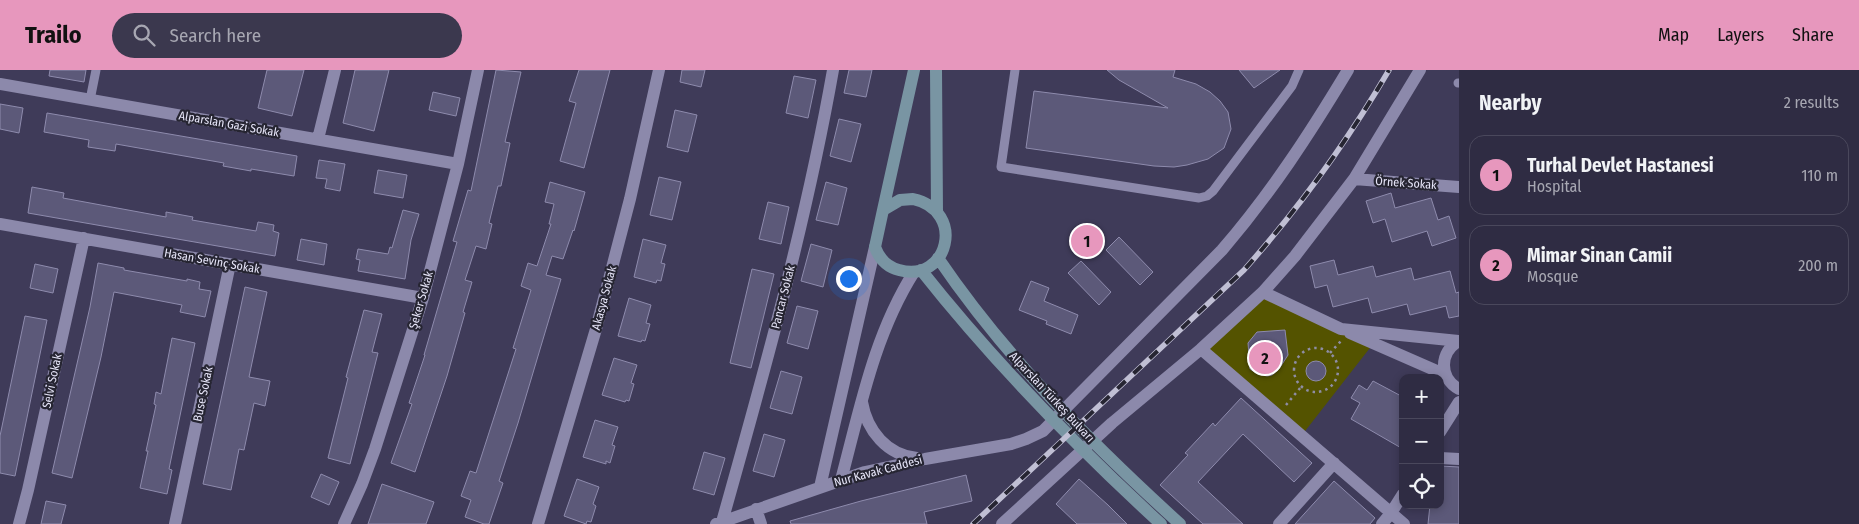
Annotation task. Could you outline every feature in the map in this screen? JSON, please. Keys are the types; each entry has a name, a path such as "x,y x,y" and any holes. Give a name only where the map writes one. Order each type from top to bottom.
{"street":[{"path":"318,139 335,70"},
{"name":"Şeker Sokak","path":"344,524 375,449 423,298 458,164 478,70"},
{"name":"Akasya Sokak","path":"538,524 574,408 601,311 630,199 659,70"},
{"name":"Pancar Sokak","path":"719,523 767,365 812,176 834,70"},
{"path":"820,487 914,70"},
{"path":"936,70 937,211"},
{"path":"1064,411 1222,250 1245,223 1267,196 1294,156 1348,70"},
{"path":"1002,524 1112,423 1202,349 1263,292 1311,236 1354,179 1420,70"},
{"name":"Alparslan Gazi Sokak","path":"0,84 458,164"},
{"name":"Örnek Sokak","path":"1354,179 1459,187"},
{"path":"841,480 862,400 883,333 902,292 918,271 934,263 945,245 946,231 941,217 937,211 926,203 913,199 900,200 883,210"},
{"name":"Hasan Sevinç Sokak","path":"0,224 423,298"},
{"name":"Selvi Sokak","path":"19,524 84,238"},
{"path":"875,246 881,258 890,266 902,271 918,271"},
{"name":"Alparslan Türkeş Bulvarı","path":"938,258 988,326 1041,388 1119,468 1180,524"},
{"name":"Buse Sokak","path":"175,524 230,264"},
{"name":"Alparslan Türkeş Bulvarı","path":"918,271 1032,396 1110,477 1161,524"},
{"path":"1263,292 1446,375"},
{"path":"1341,329 1459,341"},
{"path":"1459,341 1451,346 1445,355 1443,365 1446,375 1452,384 1459,388"},
{"path":"1202,349 1404,524"},
{"path":"862,400 864,414 877,438 898,454 925,459"},
{"path":"1444,426 1459,402"},
{"name":"Nur Kavak Caddesi","path":"719,523 841,480 925,459 1011,444 1043,431 1064,411"},
{"path":"1444,458 1459,460"},
{"path":"1279,524 1334,463"},
{"path":"1382,524 1399,500"},
{"path":"756,509 761,524"}],"lane":[{"path":"90,100 96,70"},
{"path":"1015,70 1001,166 1199,198 1207,196 1213,191 1292,86 1299,70"}],"path":[{"path":"1314,348 1330,353 1338,367 1334,384 1324,392 1318,393 1301,387 1294,377 1293,371 1299,355 1314,348"},
{"path":"1278,415 1301,387"}],"shaded area":[{"path":"1263,292 1373,344 1302,435 1201,349"}],"building":[{"path":"50,70 86,70 84,82 49,76"},
{"path":"267,70 304,70 292,116 258,108"},
{"path":"355,70 389,70 374,131 343,123"},
{"path":"496,70 521,72 505,142 510,143 501,186 498,186 489,223 492,224 486,249 476,246 465,280 472,282 463,312 465,313 447,376 415,472 391,463 412,404 409,403 425,355 457,242 453,241 468,190 471,191"},
{"path":"579,70 610,70 584,168 560,161 576,103 569,101"},
{"path":"682,70 705,70 701,87 680,82"},
{"path":"849,70 872,70 866,97 844,93"},
{"path":"1107,70 1175,70 1173,77 1196,84 1210,92 1228,112 1231,129 1224,148 1208,159 1174,167 1154,166 1026,148 1034,91 1168,108 1119,80"},
{"path":"1239,70 1280,70 1254,88"},
{"path":"794,76 816,80 808,118 786,113"},
{"path":"433,92 460,98 456,116 429,110"},
{"path":"0,104 23,108 19,133 0,129"},
{"path":"675,110 697,115 688,152 667,147"},
{"path":"47,113 297,156 294,176 223,166 224,163 116,144 115,151 88,147 89,140 44,132"},
{"path":"839,119 861,124 851,162 830,156"},
{"path":"319,160 345,164 340,191 325,188 327,179 316,178"},
{"path":"378,170 407,175 403,198 374,193"},
{"path":"659,177 681,182 672,220 650,215"},
{"path":"550,182 585,192 574,231 563,259 552,256 546,275 561,279 499,481 503,483 489,524 484,524 465,517 471,500 461,496 470,471 476,473 516,349 513,348 531,290 521,286 528,263 537,266 551,224 549,224 554,204 545,202"},
{"path":"826,182 847,188 838,225 816,220"},
{"path":"32,187 64,193 63,198 166,217 166,212 193,217 192,220 256,231 258,222 274,225 273,231 279,233 275,256 28,213"},
{"path":"1391,193 1395,208 1431,198 1438,220 1449,216 1456,238 1432,246 1427,231 1392,242 1385,219 1373,223 1366,201"},
{"path":"768,202 789,207 781,244 759,239"},
{"path":"403,210 419,214 411,240 405,279 358,271 360,260 356,259 358,249 388,254 390,247 392,248"},
{"path":"1119,237 1153,272 1140,285 1106,250"},
{"path":"301,239 327,244 324,265 297,260"},
{"path":"643,239 666,245 661,263 665,264 661,281 657,280 656,283 634,277"},
{"path":"811,244 832,250 823,287 801,281"},
{"path":"1334,260 1338,275 1373,266 1376,277 1411,268 1414,280 1450,271 1456,293 1459,292 1459,316 1449,318 1446,306 1410,315 1407,304 1372,313 1368,298 1333,307 1327,285 1315,288 1310,266"},
{"path":"1081,261 1111,292 1099,305 1068,273"},
{"path":"98,263 124,268 124,270 200,282 199,289 211,291 205,317 180,312 182,305 114,292 101,357 72,478 52,473 90,307"},
{"path":"35,264 58,269 53,293 30,288"},
{"path":"752,269 774,274 751,368 730,363"},
{"path":"1031,281 1049,288 1044,301 1078,315 1071,334 1046,324 1047,321 1019,310"},
{"path":"245,287 267,292 249,377 270,381 265,406 254,403 244,450 239,449 231,490 203,484"},
{"path":"629,298 651,305 646,323 650,324 645,341 642,340 641,342 618,336"},
{"path":"797,306 818,311 808,349 787,343"},
{"path":"364,310 382,314 372,352 378,353 350,464 328,458 348,378 346,377"},
{"path":"25,316 47,320 15,476 0,473 0,436"},
{"path":"1285,330 1288,355 1279,369 1272,375 1267,376 1258,374 1250,369 1248,343 1257,332"},
{"path":"172,338 195,343 169,469 172,470 167,494 140,488 156,405 154,404 156,392 161,394"},
{"path":"614,358 637,365 631,383 634,384 629,401 626,400 625,402 602,395"},
{"path":"1312,361 1320,361 1326,367 1326,375 1320,381 1312,381 1306,375 1306,367"},
{"path":"781,371 802,377 792,414 770,408"},
{"path":"1373,381 1399,395 1399,447 1351,419 1360,403 1351,398 1359,385 1367,390"},
{"path":"1241,398 1312,463 1294,482 1243,434 1198,482 1243,524 1203,524 1160,485 1188,455 1185,453 1213,423 1215,426"},
{"path":"595,420 618,427 612,445 615,446 610,463 606,461 606,464 583,457"},
{"path":"764,434 785,440 774,477 753,471"},
{"path":"704,452 725,458 714,495 693,489"},
{"path":"1444,466 1459,467 1459,524 1428,524 1430,509 1444,509"},
{"path":"321,474 339,482 329,505 311,497"},
{"path":"966,475 972,501 924,512 927,524 791,524 790,521 861,501"},
{"path":"577,479 599,487 593,504 596,506 591,522 587,521 586,524 564,516"},
{"path":"1079,479 1127,524 1077,524 1056,504"},
{"path":"1334,481 1375,518 1370,524 1295,524"},
{"path":"382,484 434,502 426,524 368,524"},
{"path":"46,501 66,505 61,524 41,524"}],"railway":[{"path":"973,524 1244,270 1284,223 1321,174 1389,70"}],"place":[{"name":"Turhal Devlet Hastanesi","path":"1087,241"},
{"name":"Mimar Sinan Camii","path":"1265,358"}]}
